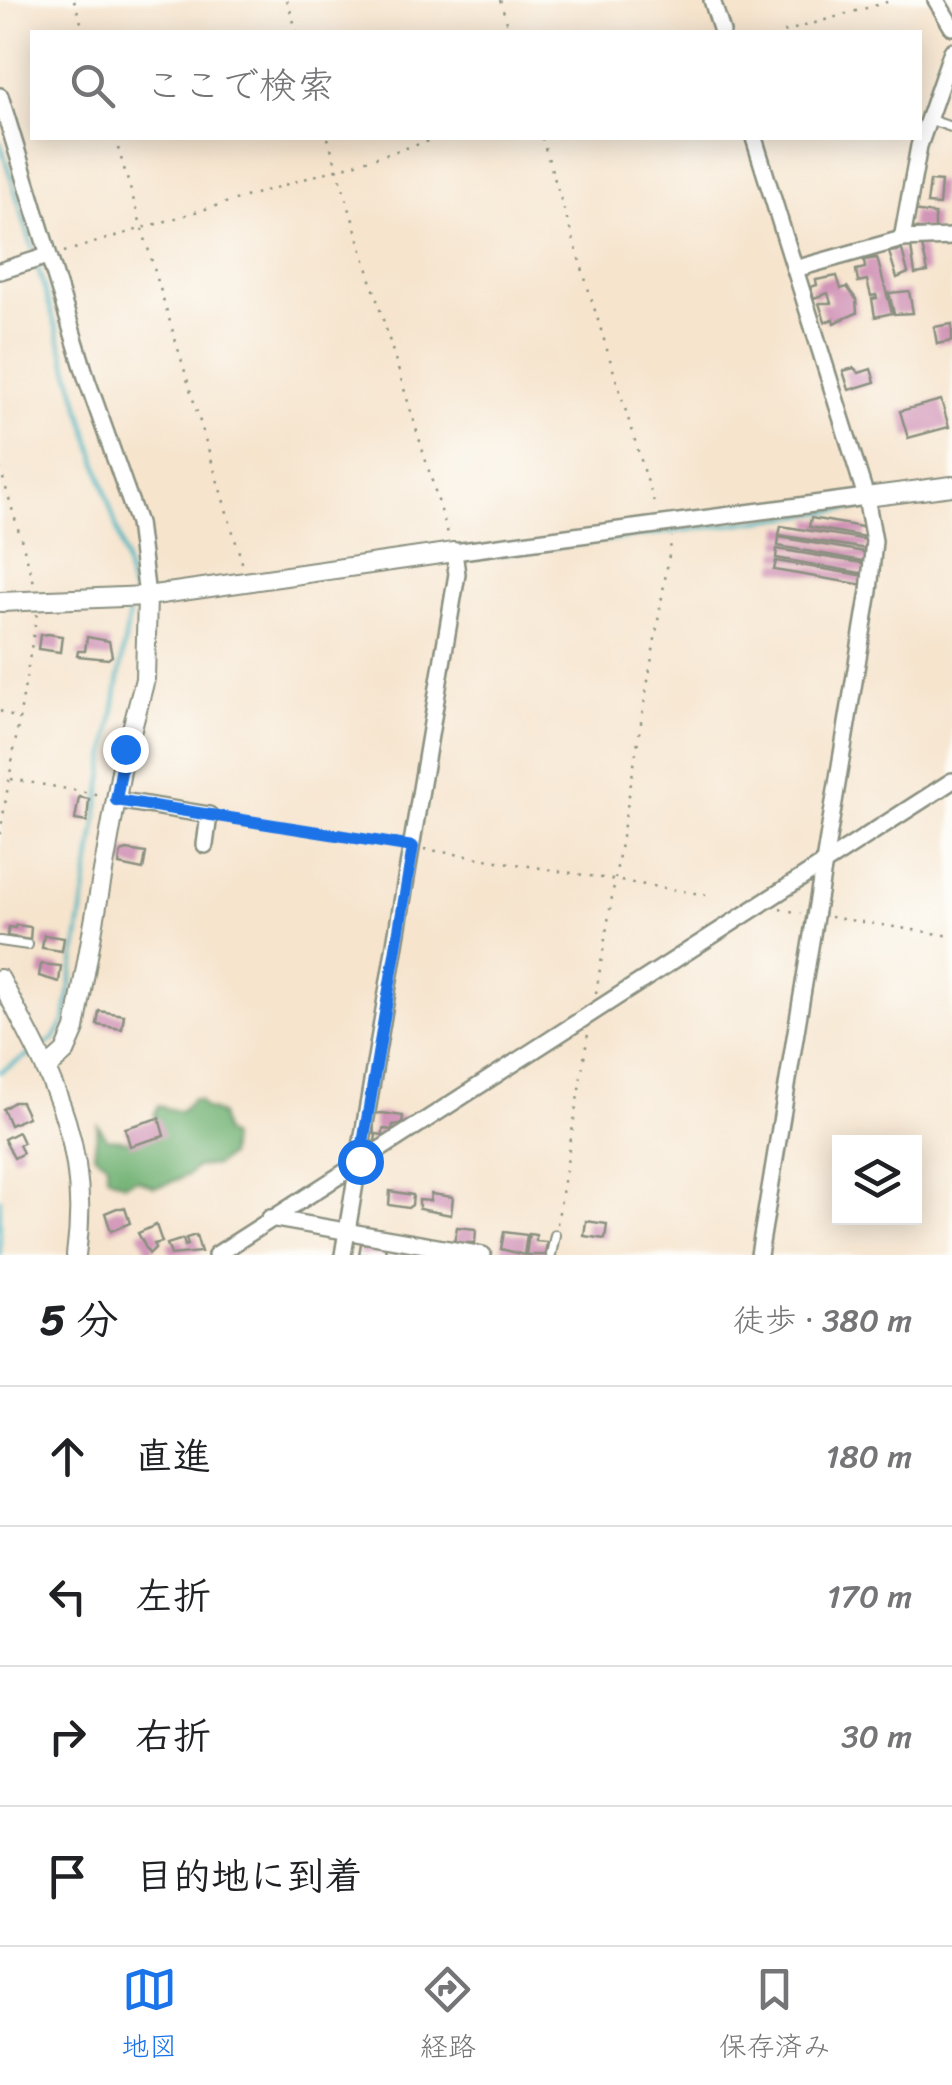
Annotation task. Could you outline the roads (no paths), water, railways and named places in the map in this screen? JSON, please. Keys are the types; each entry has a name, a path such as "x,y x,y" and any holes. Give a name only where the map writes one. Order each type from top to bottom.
{"street":[{"path":"712,0 721,30"},
{"path":"936,0 952,27"},
{"path":"922,135 952,51"},
{"path":"0,96 87,380 138,523 148,596 145,679 125,749 75,1029 65,1052 46,1069"},
{"path":"755,140 874,527 874,559 759,1255"},
{"path":"902,239 920,140"},
{"path":"795,270 902,239 952,237"},
{"path":"0,270 48,256"},
{"path":"0,602 148,596 952,486"},
{"path":"343,1255 457,574 454,552"},
{"path":"216,1255 952,781"},
{"path":"116,798 209,814 205,845"},
{"path":"0,979 66,1115 77,1158 82,1202 76,1255"},
{"path":"270,1218 482,1255"}],"lane":[{"path":"928,119 951,128"},
{"path":"0,941 28,945"},
{"path":"552,1255 556,1235"}],"waterway":[{"path":"0,142 35,256"},
{"path":"37,265 120,539 132,591"},
{"path":"873,505 952,496"},
{"path":"462,559 864,507"},
{"path":"43,1046 54,1039 65,1020 131,601"},
{"path":"0,1072 30,1054"},
{"path":"0,1198 0,1255"}]}
